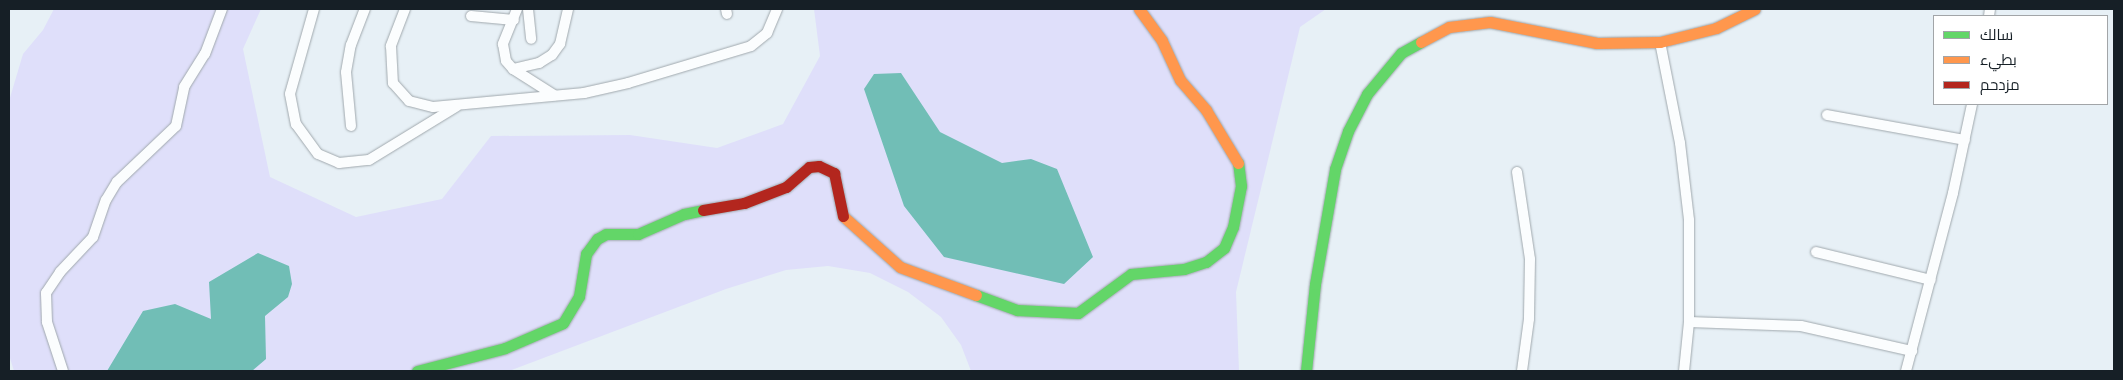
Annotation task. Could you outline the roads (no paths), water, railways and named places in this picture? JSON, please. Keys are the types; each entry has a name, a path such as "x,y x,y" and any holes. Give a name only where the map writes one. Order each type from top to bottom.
{"street":[{"path":"63,371 46,322 46,293 60,272 94,237 106,200 117,182 172,132 178,120 184,87 205,54 222,9"},
{"path":"314,9 290,94 296,124 318,154 339,163 362,162 460,105"},
{"path":"350,126 346,72 351,45 366,9"},
{"path":"405,9 389,54 391,74 398,91 409,101 425,107 460,105 613,88 742,50 767,33 777,9"},
{"path":"517,9 502,50 506,61 514,69 554,94"},
{"path":"528,9 531,39"},
{"path":"514,69 539,63 557,50 568,9"},
{"path":"417,371 505,348 563,323 579,296 586,254 597,239 606,234 638,234 684,214 744,203 786,187 809,167 819,166 834,173 839,211 846,223 900,267 1016,310 1078,313 1131,274 1184,268 1206,262 1224,248 1233,227 1241,186 1238,160 1206,110 1180,80 1162,41 1139,9"},
{"path":"1306,371 1315,284 1334,170 1364,100 1378,77 1401,52 1448,27 1490,22 1597,43 1660,42 1716,28 1755,9"},
{"path":"471,16 514,20"},
{"path":"1660,42 1687,193 1689,322 1684,371"},
{"path":"1906,371 1932,280 1972,105"},
{"path":"1827,115 1965,140"},
{"path":"1517,172 1530,259 1529,319 1522,371"},
{"path":"1816,252 1932,280"},
{"path":"1689,322 1801,326 1912,351"}]}
